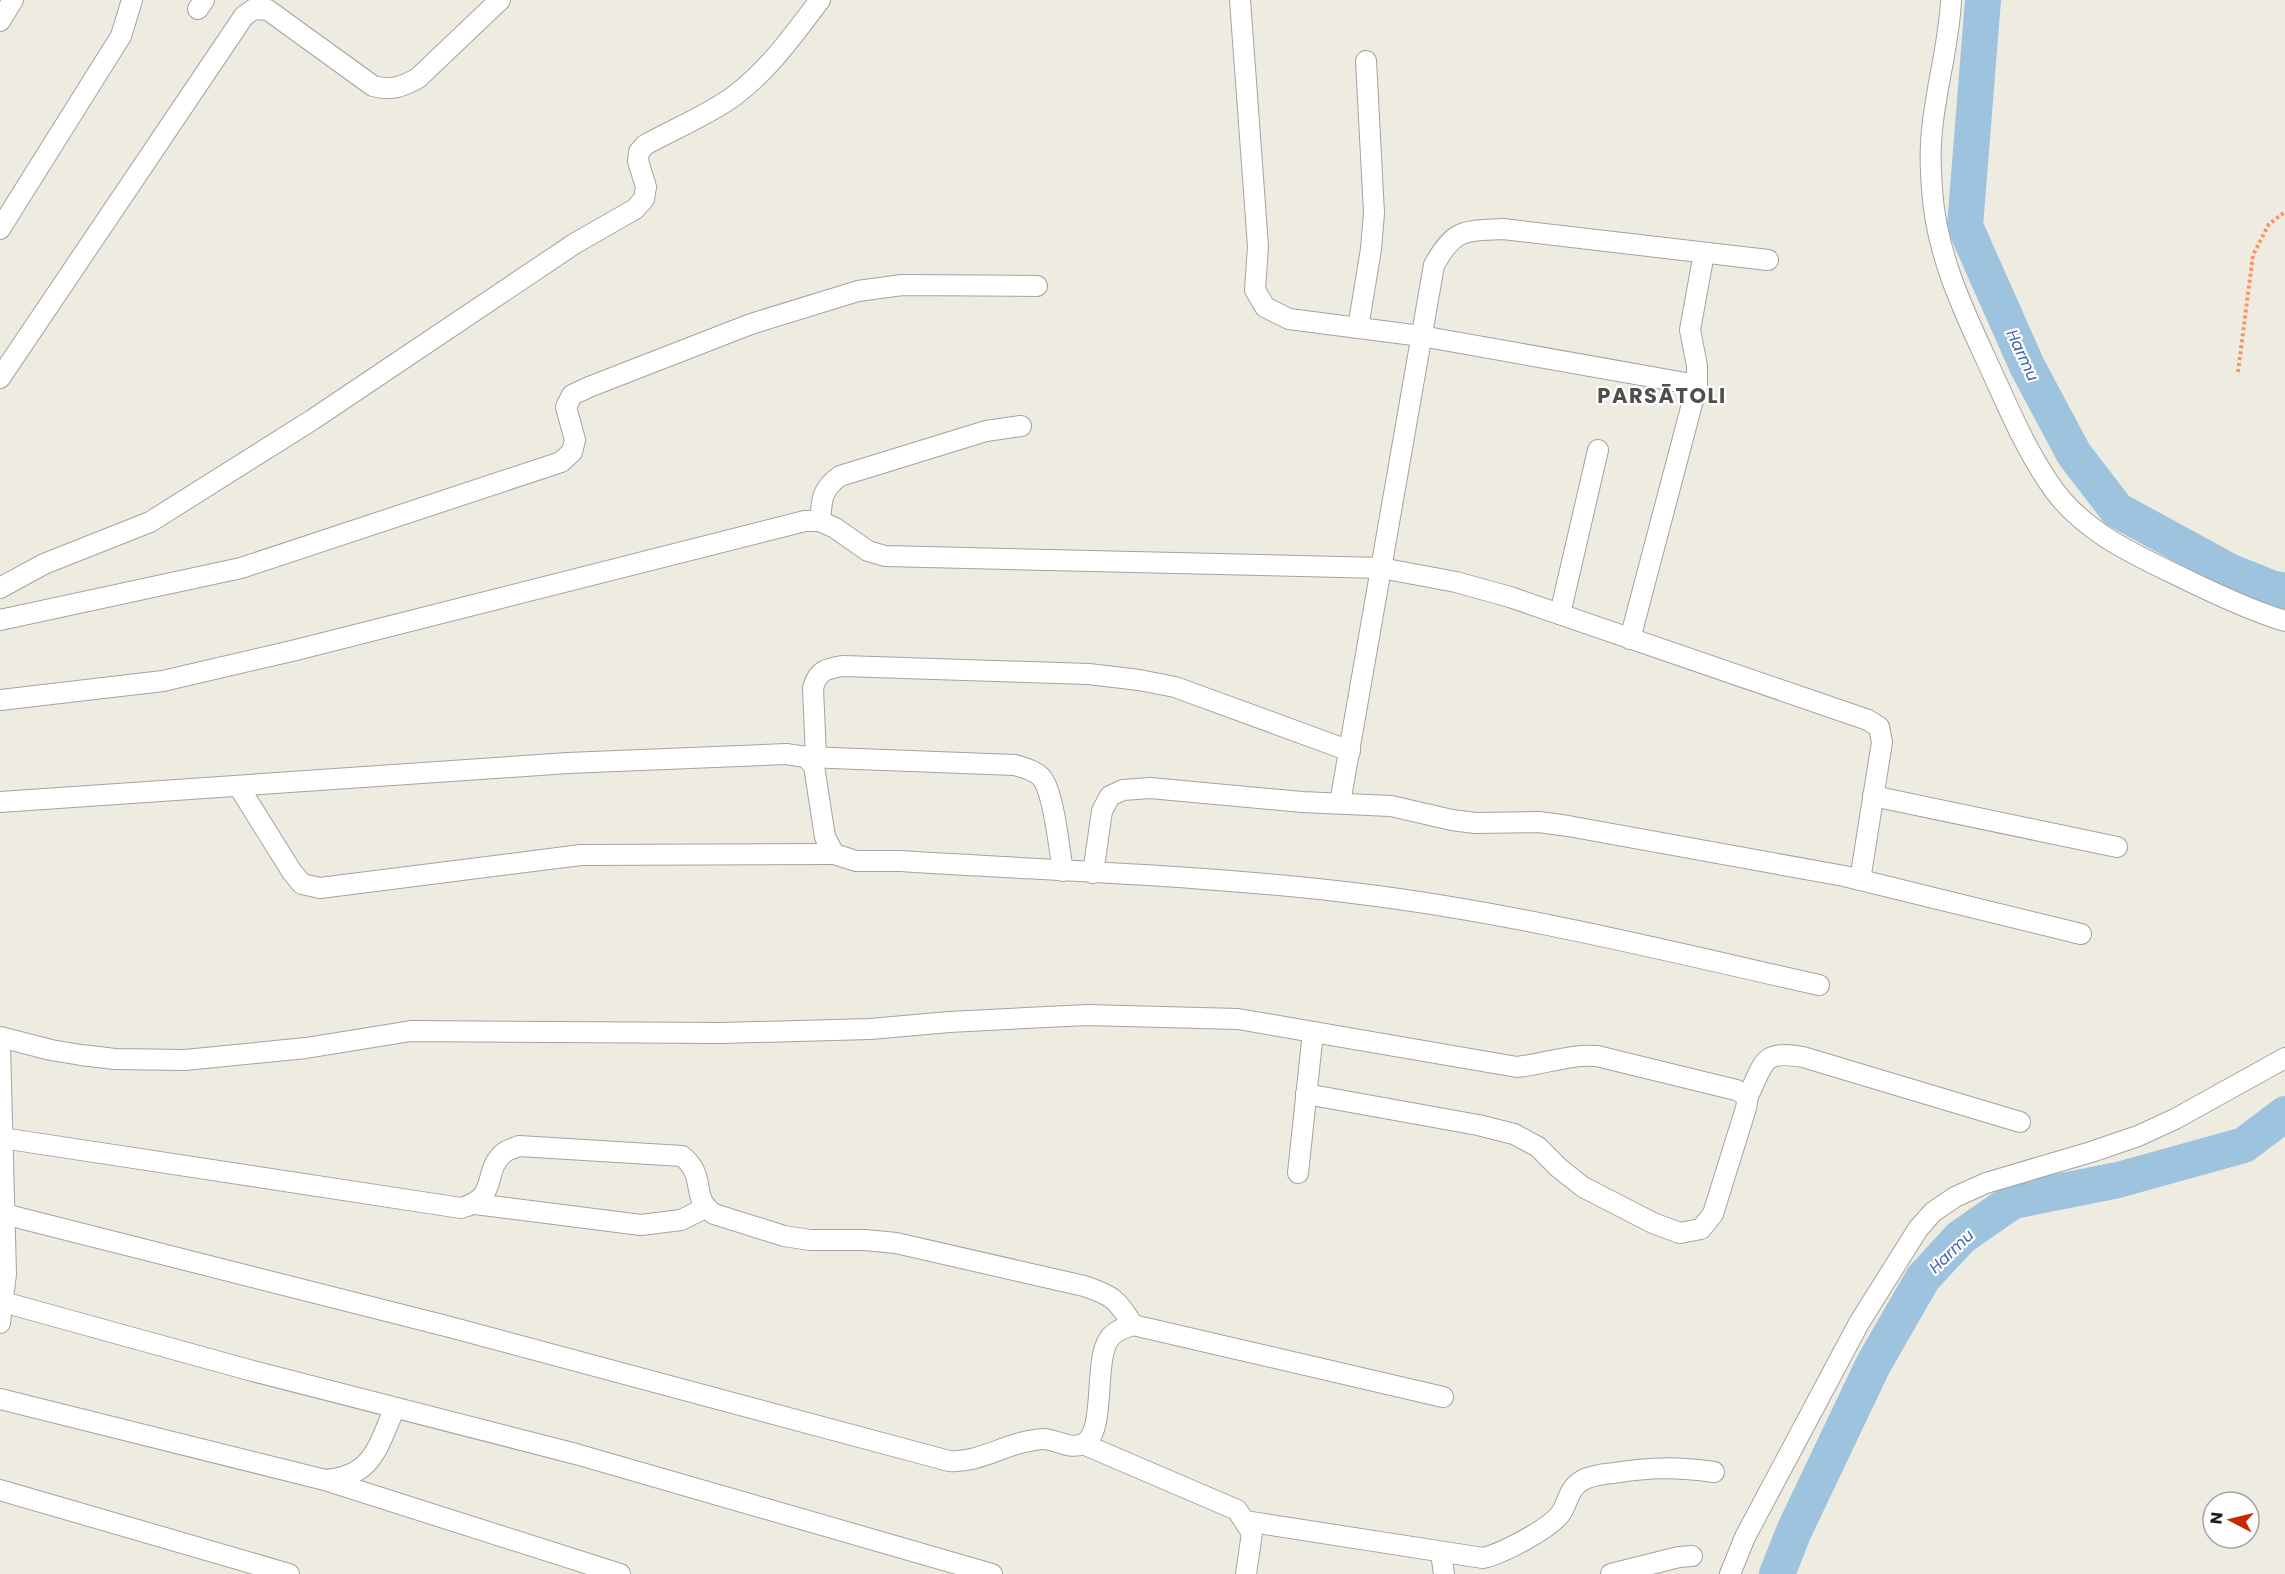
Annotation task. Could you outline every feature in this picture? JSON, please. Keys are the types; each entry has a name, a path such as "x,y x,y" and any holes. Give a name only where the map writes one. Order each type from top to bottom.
{"street":[{"path":"0,21 14,0"},
{"path":"0,229 121,36 132,0"},
{"path":"0,378 244,16 254,9 268,10 374,86 386,90 402,87 418,78 500,0"},
{"path":"0,588 44,564 150,522 312,420 574,244 635,209 644,199 646,187 638,161 639,152 645,145 732,98 773,60 820,0"},
{"path":"1240,0 1258,246 1255,290 1265,308 1289,319 1421,336 1697,385"},
{"path":"1951,0 1949,31 1936,96 1930,145 1932,191 1937,228 1955,292 2028,449 2055,490 2075,514 2098,532 2145,560 2241,606 2285,621"},
{"path":"1358,328 1371,249 1374,213 1366,61"},
{"path":"1340,804 1434,265 1445,246 1463,231 1503,229 1768,260"},
{"path":"1630,639 1697,385 1697,366 1690,330 1704,253"},
{"path":"0,620 241,568 561,462 572,452 575,440 566,407 572,396 599,383 751,324 812,304 858,291 902,285 1037,286"},
{"path":"820,521 822,496 829,484 840,476 986,431 1021,426"},
{"path":"1560,614 1598,450"},
{"path":"0,700 163,681 296,650 805,521 820,521 836,528 868,551 885,556 1381,568 1482,589 1868,720 1879,727 1882,742 1860,880"},
{"path":"834,854 825,837 811,758 813,688 816,677 826,669 843,666 1089,674 1139,680 1174,687 1350,751"},
{"path":"0,802 568,763 786,754 811,758 1015,765 1029,769 1040,776 1049,789 1063,871"},
{"path":"239,787 292,872 302,884 320,888 581,855 834,854 856,861 901,861 1270,884 1363,894 1531,921 1819,985"},
{"path":"1093,873 1102,811 1110,796 1123,790 1150,788 1390,806 1475,823 1539,822 1568,826 1860,880 2081,934"},
{"path":"1874,796 2117,846"},
{"path":"0,1038 81,1055 115,1059 185,1060 306,1048 411,1031 721,1033 870,1029 949,1022 1087,1015 1238,1019 1517,1067 1537,1065 1561,1057 1597,1056 1736,1089 1748,1096"},
{"path":"1298,1173 1313,1032"},
{"path":"0,1045 6,1274 0,1323"},
{"path":"1306,1094 1478,1125 1514,1134 1538,1147 1583,1187 1653,1223 1680,1233 1701,1229 1713,1214 1748,1096 1764,1063 1772,1055 1803,1057 2020,1122"},
{"path":"1730,1574 1745,1537 1859,1323 1918,1229 1933,1212 1955,1197 1986,1183 2138,1136 2175,1119 2285,1058"},
{"path":"2,1138 461,1208 475,1204 641,1225 681,1220 705,1208"},
{"path":"475,1204 486,1193 494,1166 505,1152 519,1146 682,1156 692,1164 697,1174 700,1196 705,1208 714,1214 784,1236 810,1240 865,1240 896,1243 1084,1286 1107,1294 1119,1303 1133,1325"},
{"path":"4,1214 447,1326 949,1461 964,1462 1004,1447 1043,1439 1070,1446 1083,1444 1237,1510 1252,1533 1246,1574"},
{"path":"3,1302 249,1370 576,1454 992,1574"},
{"path":"1083,1444 1093,1435 1099,1404 1102,1355 1110,1338 1120,1329 1133,1325 1443,1397"},
{"path":"0,1399 325,1480 620,1574"},
{"path":"325,1480 343,1478 364,1468 374,1454 395,1408"},
{"path":"1245,1521 1483,1558 1499,1555 1548,1525 1561,1513 1566,1499 1582,1480 1593,1476 1639,1469 1674,1467 1714,1472"},
{"path":"0,1490 289,1574"},
{"path":"1441,1553 1444,1574"},
{"path":"1611,1574 1679,1557 1692,1556"}],"path":[{"path":"2238,372 2253,255 2268,224 2285,212"}],"waterway":[{"name":"Harmu","path":"1983,0 1965,226 2027,366 2074,454 2117,510 2231,572 2271,588 2285,591"},
{"name":"Harmu","path":"1777,1574 1794,1531 1873,1365 1923,1278 1961,1237 2013,1201 2118,1180 2244,1145 2285,1114"}],"district":[{"name":"PARSĀTOLI","path":"1662,396"}]}
